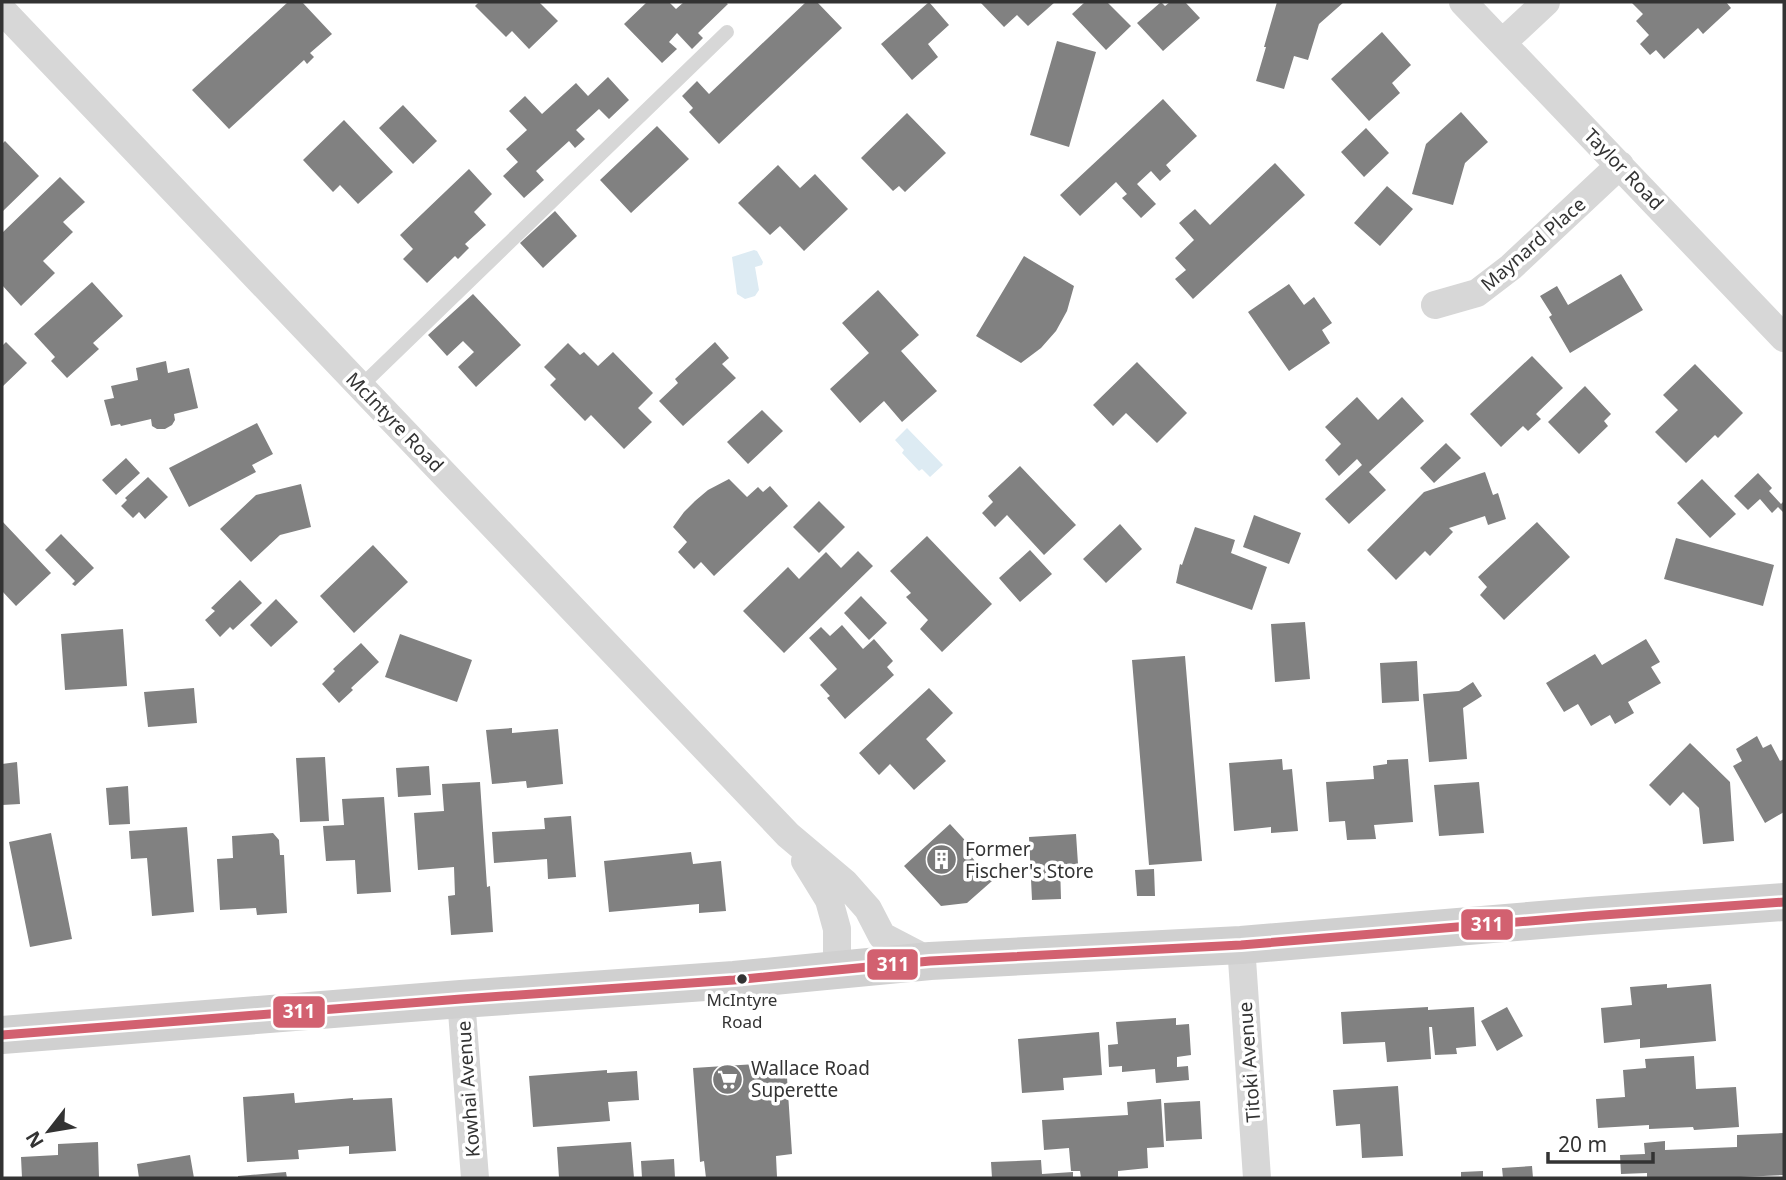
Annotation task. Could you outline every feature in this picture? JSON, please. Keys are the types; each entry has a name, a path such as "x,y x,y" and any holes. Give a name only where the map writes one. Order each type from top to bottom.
{"street":[{"name":"Taylor Road","path":"1462,2 1784,338"},
{"path":"1502,43 1546,2"},
{"name":"McIntyre Road","path":"6,23 361,386 788,835 845,883 868,909 882,936 930,961"},
{"name":"Maynard Place","path":"1435,305 1477,293 1511,267 1620,165"},
{"name":"McIntyre Road","path":"788,835 830,900 837,929 837,969"},
{"path":"2,1035 734,980 930,961 1241,945 1784,902"},
{"name":"Titoki Avenue","path":"1241,945 1257,1178"},
{"name":"Kowhai Avenue","path":"461,999 475,1178"}],"lane":[{"path":"361,386 727,32"}],"shaded area":[{"path":"754,250 763,262 755,267 759,290 755,296 745,299 737,294 732,257"},
{"path":"907,428 943,465 930,477 922,469 919,471 902,453 904,450 895,440"}],"building":[{"path":"288,2 302,2 332,34 310,53 314,57 307,64 304,60 229,129 192,90"},
{"path":"479,2 539,2 558,21 529,49 512,31 506,37 475,6"},
{"path":"647,2 669,2 676,9 684,2 728,4 698,33 703,38 692,49 677,33 669,42 677,49 662,63 624,24"},
{"path":"806,2 817,2 842,28 719,144 689,112 693,108 682,96 697,81 709,94"},
{"path":"929,2 949,25 928,44 938,57 912,80 881,44"},
{"path":"980,2 1055,2 1028,26 1017,15 1004,27"},
{"path":"1085,2 1107,2 1131,26 1106,50 1072,14"},
{"path":"1161,2 1165,6 1170,2 1185,2 1200,18 1163,51 1137,23"},
{"path":"1277,2 1344,2 1319,24 1308,60 1294,56 1284,89 1256,81"},
{"path":"1631,2 1726,2 1731,8 1703,34 1698,28 1664,59 1656,50 1650,55 1640,44 1649,35 1636,21 1643,14"},
{"path":"1382,32 1411,65 1392,83 1400,93 1369,121 1331,79"},
{"path":"1057,41 1096,52 1069,147 1030,135"},
{"path":"608,77 629,100 609,119 599,109 576,130 585,139 575,148 569,141 536,171 544,180 524,198 503,176 518,162 506,149 527,130 509,111 525,96 542,114 576,83 588,96"},
{"path":"1163,99 1197,136 1166,165 1171,171 1160,181 1151,171 1137,184 1156,204 1141,218 1122,198 1127,194 1116,182 1080,216 1060,195"},
{"path":"403,105 437,141 413,164 379,128"},
{"path":"1461,112 1488,142 1465,163 1453,205 1412,194 1426,144"},
{"path":"907,113 946,153 905,192 899,186 893,191 861,158"},
{"path":"344,120 393,172 358,204 340,185 333,192 303,160"},
{"path":"657,126 689,159 631,213 600,180"},
{"path":"1366,128 1389,153 1364,177 1341,152"},
{"path":"5,141 39,176 2,212 2,144"},
{"path":"1275,163 1305,195 1193,299 1175,279 1186,270 1175,258 1194,240 1179,223 1195,209 1210,225"},
{"path":"778,165 800,188 815,174 848,209 804,251 780,226 770,235 738,203"},
{"path":"469,169 492,194 474,212 486,225 465,244 469,248 458,259 455,256 427,283 403,259 413,249 400,235"},
{"path":"60,177 85,202 63,222 73,232 43,261 55,273 21,306 2,285 2,233"},
{"path":"1387,186 1413,209 1380,246 1354,223"},
{"path":"555,211 577,236 543,268 520,243"},
{"path":"1024,256 1074,286 1067,311 1056,331 1041,348 1021,363 976,336"},
{"path":"1621,274 1643,310 1570,353 1540,296 1557,286 1568,305"},
{"path":"92,282 123,316 93,343 99,349 67,378 51,361 55,357 34,334"},
{"path":"1289,284 1304,305 1314,297 1332,323 1322,330 1330,343 1289,371 1248,312"},
{"path":"878,290 919,335 901,351 937,391 902,422 884,401 860,423 830,389 869,353 842,323"},
{"path":"473,294 521,345 476,387 458,367 474,352 463,341 447,356 428,335"},
{"path":"6,342 27,363 2,387 2,346"},
{"path":"715,342 729,358 722,364 736,378 683,426 659,401 678,383 675,379"},
{"path":"568,343 580,355 584,352 598,366 613,352 653,393 638,408 652,422 624,449 591,415 585,421 550,385 556,379 544,367"},
{"path":"1532,356 1563,388 1536,414 1541,419 1528,431 1523,426 1501,447 1470,414"},
{"path":"166,361 168,373 189,368 198,408 174,414 172,425 165,429 152,426 151,419 111,426 104,400 114,398 111,386 138,380 136,368"},
{"path":"1137,362 1187,413 1157,443 1126,413 1113,426 1093,405"},
{"path":"1695,364 1743,413 1718,438 1715,435 1686,463 1655,432 1678,410 1663,395"},
{"path":"1585,386 1611,414 1604,421 1608,426 1579,454 1548,422"},
{"path":"1357,397 1378,420 1402,397 1424,421 1369,472 1386,490 1349,524 1325,499 1362,465 1357,459 1339,476 1325,460 1341,444 1325,427"},
{"path":"762,410 783,431 748,464 727,442"},
{"path":"257,423 273,454 252,465 256,472 189,507 169,468"},
{"path":"1446,443 1461,458 1434,483 1420,468"},
{"path":"126,458 140,473 116,495 102,480"},
{"path":"1020,466 1076,525 1044,555 1007,515 995,527 982,513 993,502 988,496"},
{"path":"1485,472 1493,495 1498,493 1506,519 1488,525 1485,516 1449,528 1453,532 1430,556 1425,551 1396,580 1367,550 1424,492"},
{"path":"1758,473 1772,488 1769,491 1781,504 1784,501 1784,513 1778,507 1772,513 1760,499 1748,510 1734,496"},
{"path":"148,477 168,497 145,519 139,512 133,518 121,506 127,500 125,498"},
{"path":"729,479 747,497 758,487 763,492 770,486 788,506 714,576 701,562 694,569 678,552 687,542 673,527 695,501 708,490"},
{"path":"1702,479 1736,514 1710,538 1677,503"},
{"path":"301,484 311,527 280,535 251,562 220,529 256,495"},
{"path":"819,501 845,527 819,553 793,527"},
{"path":"1254,515 1301,533 1289,564 1243,547"},
{"path":"2,521 51,573 16,606 2,591"},
{"path":"1537,522 1570,557 1504,620 1480,595 1487,587 1478,577"},
{"path":"1120,524 1142,549 1106,583 1083,559"},
{"path":"1195,527 1235,540 1231,553 1267,567 1252,610 1176,583 1180,564 1182,565"},
{"path":"61,534 94,568 75,586 72,584 75,581 45,550"},
{"path":"927,536 992,604 942,652 920,629 928,620 906,597 911,593 890,571"},
{"path":"1676,538 1774,565 1763,606 1664,579"},
{"path":"373,545 408,582 354,633 320,596"},
{"path":"1030,550 1052,574 1020,602 999,578"},
{"path":"858,551 873,566 784,653 743,611 788,567 799,579 826,552 841,568"},
{"path":"240,580 262,603 233,630 230,627 220,637 205,620 215,611 211,608"},
{"path":"861,596 887,623 869,640 844,613"},
{"path":"276,599 298,622 271,647 250,625"},
{"path":"1305,622 1310,679 1275,682 1271,624"},
{"path":"842,625 863,649 874,639 893,661 887,667 894,675 845,719 820,685 837,669 809,638 821,627 830,636"},
{"path":"123,629 127,686 65,690 61,634"},
{"path":"400,634 472,660 457,702 385,677"},
{"path":"1646,639 1660,662 1651,667 1661,683 1628,702 1634,713 1615,724 1610,715 1591,726 1578,704 1564,712 1546,683 1595,654 1602,665"},
{"path":"361,643 379,662 339,703 322,684 335,671 333,669"},
{"path":"1185,656 1202,861 1149,865 1132,660"},
{"path":"1417,661 1419,701 1382,703 1380,663"},
{"path":"1473,682 1482,696 1463,708 1467,759 1429,762 1423,694 1459,691"},
{"path":"194,688 197,723 148,727 144,692"},
{"path":"929,688 953,713 926,739 946,761 914,790 890,764 879,775 859,753"},
{"path":"512,728 512,733 558,729 563,784 527,788 526,781 492,784 486,730"},
{"path":"1757,736 1763,748 1771,744 1780,761 1784,759 1784,812 1765,823 1733,766 1742,761 1736,749"},
{"path":"1690,743 1730,782 1734,841 1703,844 1699,808 1683,792 1670,806 1649,785"},
{"path":"325,757 329,821 300,822 296,758"},
{"path":"1282,759 1283,770 1292,769 1298,831 1271,833 1271,827 1234,831 1229,763"},
{"path":"1408,759 1413,822 1374,825 1376,839 1347,840 1345,821 1329,822 1326,782 1374,779 1373,766 1387,764 1387,760"},
{"path":"17,762 20,804 2,805 2,764"},
{"path":"429,766 431,795 398,797 396,768"},
{"path":"480,782 493,932 451,935 448,896 455,895 454,867 418,870 414,813 444,811 442,784"},
{"path":"1479,782 1484,833 1439,836 1434,785"},
{"path":"128,786 130,824 109,825 106,788"},
{"path":"384,797 391,892 357,894 355,860 326,861 323,826 344,825 342,799"},
{"path":"571,816 576,877 548,879 547,859 494,863 492,832 545,829 544,818"},
{"name":"Former Fischer's Store","path":"950,824 974,850 969,854 992,881 967,903 941,906 904,866"},
{"path":"187,827 194,912 152,916 147,858 131,859 129,831"},
{"path":"51,833 72,939 30,947 9,842"},
{"path":"273,833 279,840 280,855 284,855 287,913 257,915 256,908 220,910 217,859 233,858 232,836"},
{"path":"1076,834 1078,864 1060,865 1061,899 1032,900 1029,837"},
{"path":"691,852 693,864 721,861 726,911 699,913 699,904 609,912 604,861"},
{"path":"1154,869 1155,896 1137,896 1135,870"},
{"path":"1667,984 1667,988 1711,984 1716,1041 1640,1048 1640,1039 1604,1043 1601,1008 1632,1005 1630,987"},
{"path":"1428,1007 1428,1010 1474,1007 1476,1046 1456,1048 1457,1054 1435,1055 1432,1027 1429,1027 1431,1059 1387,1062 1385,1042 1343,1044 1341,1012"},
{"path":"1507,1007 1523,1036 1497,1051 1481,1021"},
{"path":"1176,1018 1176,1025 1189,1024 1191,1055 1177,1057 1177,1067 1188,1066 1189,1080 1156,1083 1155,1069 1122,1072 1122,1066 1109,1067 1108,1045 1118,1044 1116,1022"},
{"path":"1099,1032 1102,1075 1063,1078 1064,1090 1022,1093 1018,1039"},
{"path":"1694,1056 1696,1089 1736,1087 1739,1127 1694,1130 1693,1127 1649,1129 1649,1125 1598,1128 1596,1099 1625,1097 1623,1070 1646,1068 1645,1059"},
{"path":"786,1062 792,1154 776,1156 777,1177 706,1178 704,1161 700,1162 693,1068"},
{"path":"607,1070 607,1073 637,1071 639,1100 608,1102 610,1121 533,1127 529,1076"},
{"path":"1398,1086 1403,1156 1362,1158 1360,1124 1336,1126 1333,1090"},
{"path":"294,1093 295,1103 392,1098 396,1151 349,1154 349,1146 298,1150 299,1159 247,1162 243,1097"},
{"path":"1161,1099 1164,1147 1147,1148 1148,1168 1118,1171 1118,1178 1081,1178 1080,1171 1071,1171 1069,1148 1044,1150 1042,1120 1128,1115 1127,1102"},
{"path":"1200,1101 1202,1139 1166,1141 1164,1103"},
{"path":"1784,1133 1784,1175 1647,1178 1647,1173 1621,1174 1620,1155 1645,1154 1644,1143 1665,1141 1665,1150 1737,1147 1737,1135"},
{"path":"98,1142 99,1178 22,1178 21,1157 58,1155 58,1144"},
{"path":"631,1142 634,1178 559,1178 557,1147"},
{"path":"190,1155 194,1178 139,1178 137,1164"},
{"path":"674,1159 675,1178 642,1178 641,1161"},
{"path":"1041,1160 1042,1174 1073,1172 1073,1178 992,1178 991,1162"},
{"path":"1532,1166 1533,1178 1503,1178 1502,1168"},
{"path":"1483,1171 1483,1178 1461,1178 1461,1172"},
{"path":"286,1172 287,1178 238,1178 238,1176"}],"transit line":[{"name":"311","path":"2,1035 734,980 930,961 1241,945 1784,902"}],"place":[{"name":"Former Fischer's Store","path":"942,860"},
{"name":"McIntyre Road","path":"742,979"},
{"name":"Wallace Road Superette","path":"728,1079"}]}
